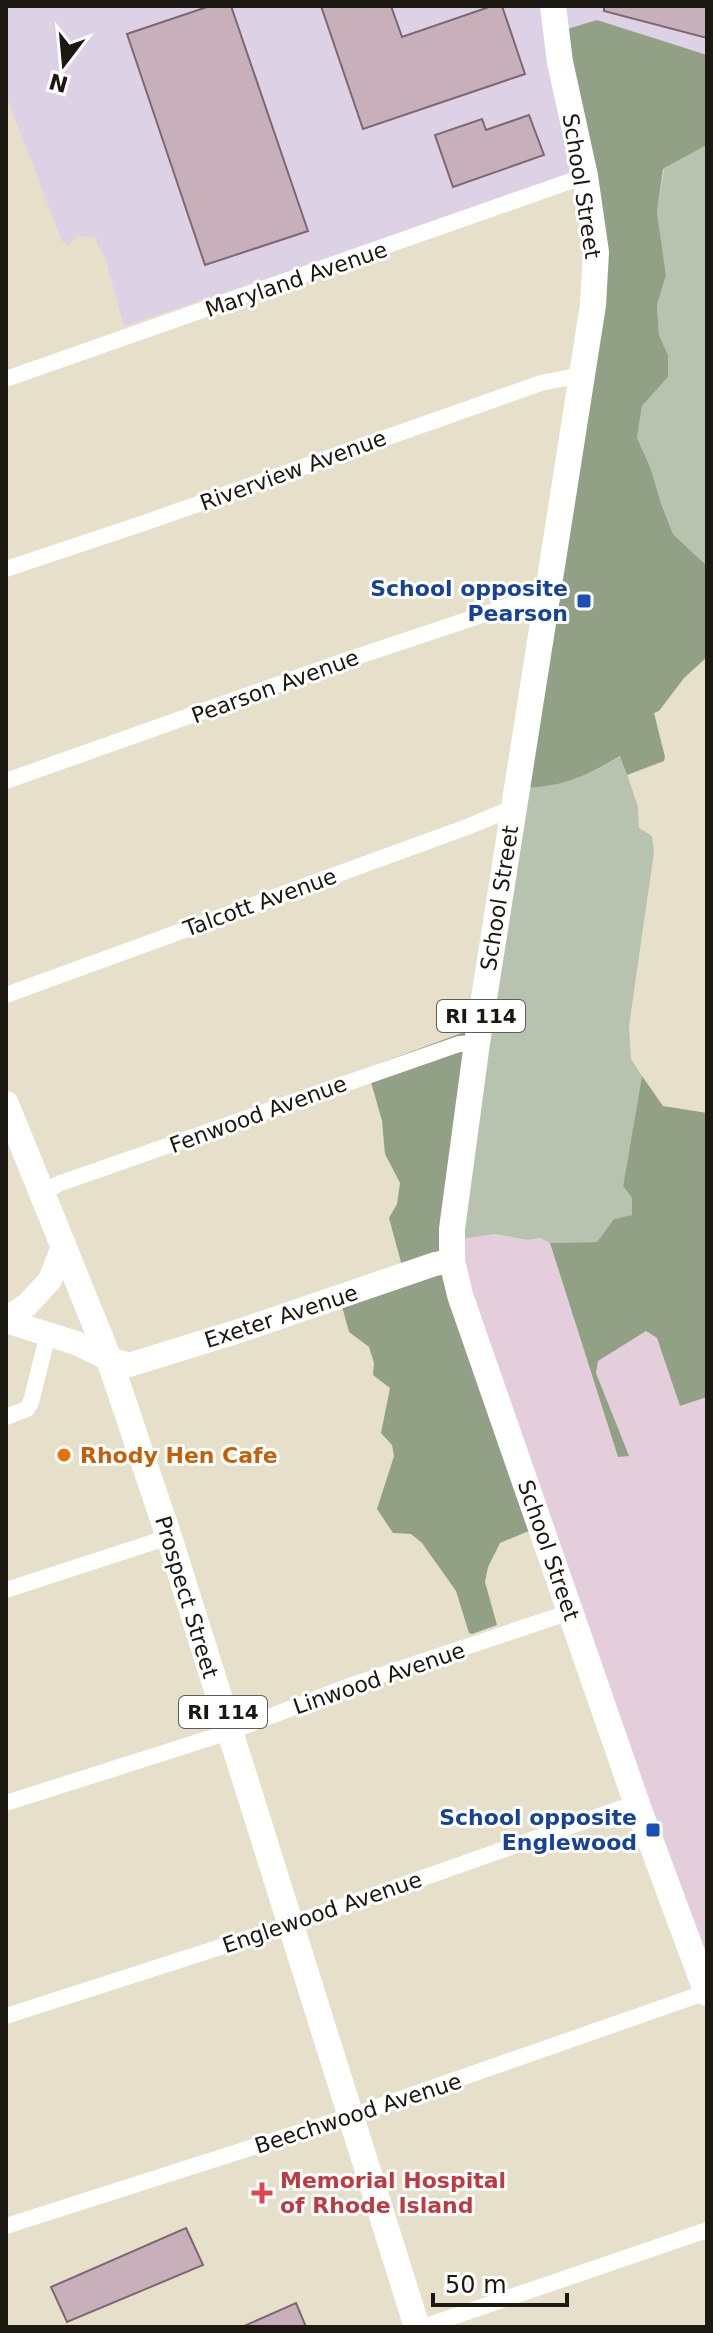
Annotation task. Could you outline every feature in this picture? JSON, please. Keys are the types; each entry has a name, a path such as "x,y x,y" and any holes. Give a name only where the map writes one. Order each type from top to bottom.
{"main road":[{"name":"School Street","path":"553,6 560,62 585,176 596,252 593,305 477,1043 452,1229 452,1261 460,1295 570,1612 707,1993"},
{"name":"Prospect Street","path":"6,1104 109,1359 169,1537 417,2327"}],"street":[{"name":"Maryland Avenue","path":"6,379 585,176"},
{"name":"Riverview Avenue","path":"6,569 541,383 581,375"},
{"name":"Pearson Avenue","path":"6,781 350,659 530,599 546,598"},
{"name":"Talcott Avenue","path":"6,995 513,808"},
{"name":"Fenwood Avenue","path":"42,1193 58,1184 343,1083 459,1044 477,1043"},
{"path":"6,1320 27,1305 50,1280 64,1244"},
{"name":"Exeter Avenue","path":"109,1359 129,1365 452,1261"},
{"path":"6,1320 76,1343 109,1359"},
{"path":"6,1417 27,1409 31,1402 48,1334"},
{"path":"6,1590 169,1537"},
{"name":"Linwood Avenue","path":"6,1803 229,1732 352,1685 570,1612"},
{"name":"Englewood Avenue","path":"6,2016 289,1925 622,1808 638,1807"},
{"name":"Beechwood Avenue","path":"6,2226 351,2116 707,1993"},
{"path":"423,2327 707,2230"}],"shaded area":[{"path":"6,6 707,6 707,55 597,20 583,173 124,326 97,238 77,236 69,245 62,241 6,95"},
{"path":"495,1234 528,1240 540,1238 550,1243 618,1457 628,1455 596,1373 597,1361 646,1331 657,1338 680,1406 707,1397 707,1998 454,1240"}],"green space":[{"path":"597,20 707,55 707,145 663,169 657,212 666,275 657,305 659,335 668,355 668,377 642,406 637,438 673,534 707,566 707,657 654,713 664,761 627,775 620,756 571,780 516,788 595,254 561,31"},
{"path":"707,145 707,566 673,534 637,438 642,406 668,377 668,355 659,335 657,305 666,275 657,212 664,169"},
{"path":"621,756 638,807 639,828 652,836 654,852 629,1026 631,1059 642,1076 623,1186 632,1198 633,1215 614,1219 597,1242 550,1243 540,1238 528,1240 495,1234 454,1240 516,788 571,780"},
{"path":"467,1031 452,1228 543,1525 500,1543 488,1567 485,1582 497,1625 472,1634 469,1633 456,1591 422,1543 411,1534 393,1533 377,1509 394,1456 392,1445 381,1433 390,1388 373,1375 374,1363 369,1347 349,1332 338,1292 402,1266 389,1218 397,1204 400,1183 385,1154 382,1121 367,1068"},
{"path":"642,1076 663,1106 707,1113 707,1397 680,1406 657,1338 646,1331 598,1361 596,1373 629,1456 618,1457 550,1243 597,1242 614,1219 632,1215 632,1198 623,1186"}],"building":[{"path":"210,6 231,6 308,231 205,265 127,34"},
{"path":"321,6 391,6 402,37 492,6 502,6 525,74 363,129"},
{"path":"604,6 707,6 707,38 604,11"},
{"path":"529,115 544,155 453,187 435,135 482,119 486,130"},
{"path":"186,2228 203,2265 67,2322 51,2287"},
{"path":"296,2303 306,2327 242,2327"}],"place":[{"name":"School opposite Pearson","path":"584,601"},
{"name":"Rhody Hen Cafe","path":"64,1455"},
{"name":"School opposite Englewood","path":"653,1830"},
{"name":"Memorial Hospital of Rhode Island","path":"262,2193"}]}
